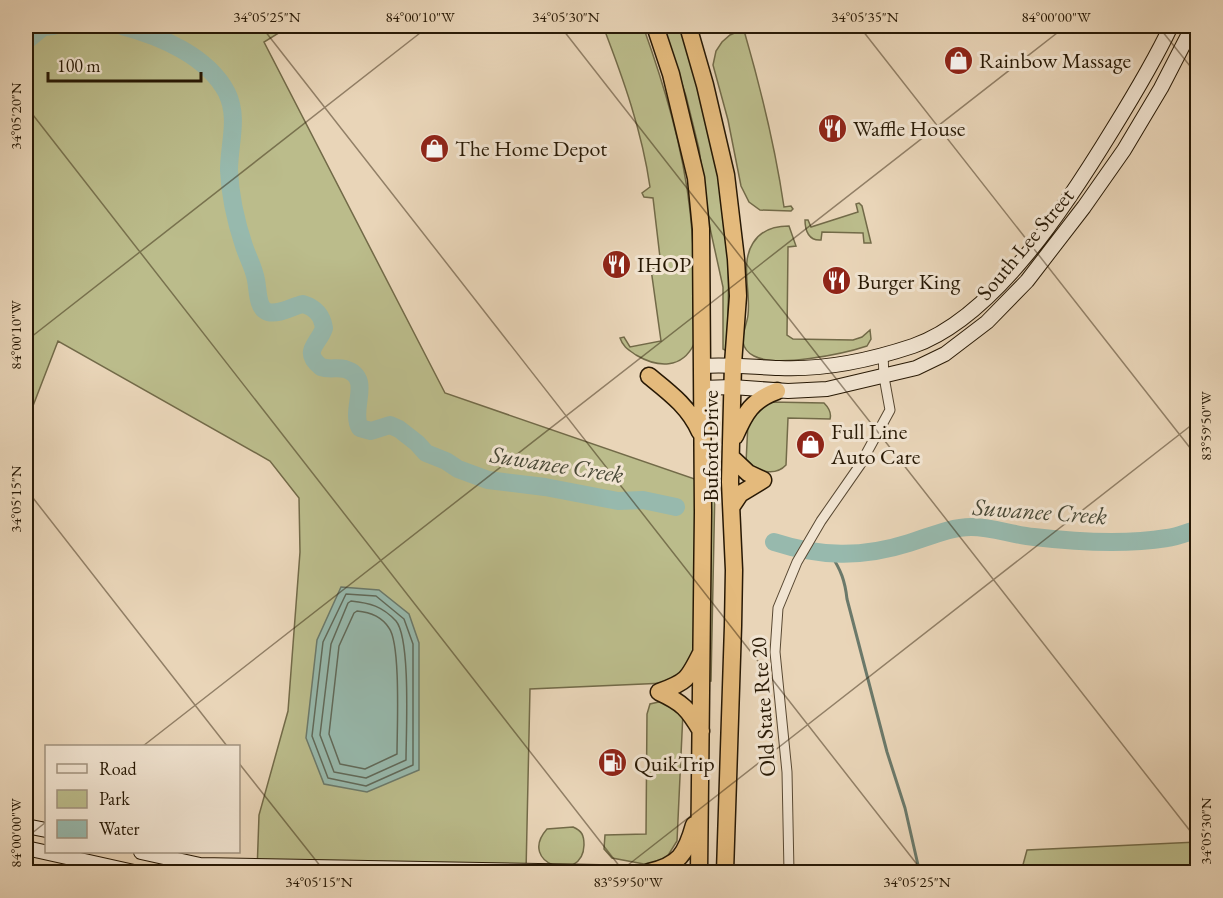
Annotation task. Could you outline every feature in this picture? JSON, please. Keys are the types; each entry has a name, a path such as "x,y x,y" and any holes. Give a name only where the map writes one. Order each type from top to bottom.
{"highway":[{"name":"Buford Drive","path":"655,26 671,74 696,178 701,229 703,303 701,366 702,649 699,873"},
{"name":"Buford Drive","path":"688,26 718,139 732,211 738,296 732,387 734,570 725,873"},
{"path":"649,376 689,411 702,437"},
{"path":"732,506 740,494 763,480 751,476 741,468 731,451 745,414 765,395 777,391"},
{"path":"701,732 679,701 659,692 680,684 689,675 702,649"},
{"path":"649,873 664,869 679,859 688,846 700,804"}],"main road":[{"name":"South Lee Street","path":"701,366 733,364 780,368 825,367 915,345 943,332 985,300 1025,258 1102,147 1155,61 1171,26"},
{"name":"South Lee Street","path":"702,388 732,387 777,391 827,389 916,368 945,354 987,322 1027,281 1084,207 1124,150 1161,88 1193,26"},
{"path":"26,826 45,830"},
{"path":"26,848 45,852"},
{"path":"48,853 134,873"},
{"path":"146,853 200,865 243,869 600,873"}],"street":[{"name":"Old State Rte 20","path":"789,873 787,772 775,652 778,608 797,562 821,521 860,465 890,410 883,354"}],"green space":[{"path":"26,26 290,26 264,42 445,393 715,486 711,681 530,689 526,872 257,872 259,815 288,711 300,552 299,498 270,461 58,341 26,424"},
{"path":"603,26 643,26 665,94 683,163 693,244 694,344 683,358 669,364 653,362 636,355 625,346 620,338 624,337 630,347 661,341 651,269 661,266 653,198 644,197 642,193 650,187 647,166 625,85"},
{"path":"662,26 679,26 682,33 704,107 715,157 728,262 727,348 725,350 723,349 723,287 710,228 699,149 686,96"},
{"path":"748,27 753,29 745,34 768,120 784,207 791,206 793,209 791,211 760,210 749,202 741,186 728,120 713,65 716,51 722,42 730,35"},
{"path":"859,203 862,206 871,243 864,243 863,233 822,232 821,240 813,239 808,234 805,220 808,220 811,227 858,212 856,204"},
{"path":"789,226 796,246 788,247 787,335 793,339 853,340 862,337 870,330 871,339 867,346 826,356 778,361 754,356 745,348 743,339 749,306 746,269 749,251 756,239 764,232"},
{"path":"770,402 824,403 828,408 830,419 788,418 786,465 777,471 766,472 746,463 748,423 753,414"},
{"path":"663,701 683,712 677,841 667,857 658,862 644,864 612,858 604,849 605,835 646,834 647,714 650,704"},
{"path":"573,827 583,836 584,845 581,857 573,864 564,867 553,865 545,860 540,852 540,841 547,829"},
{"path":"1197,842 1197,872 1021,872 1027,850"}],"water":[{"path":"341,587 379,590 409,614 419,643 419,770 367,792 324,784 306,738 317,640"}],"waterway":[{"name":"Suwanee Creek","path":"26,41 43,27 54,26"},
{"name":"Suwanee Creek","path":"122,26 152,35 182,49 208,68 227,93 231,102 233,121 229,170 232,199 241,237 255,276 260,303 264,310 272,313 303,304 318,313 324,328 313,348 312,356 321,367 345,369 354,373 360,387 357,412 360,428 371,431 390,425 399,429 426,453 458,469 488,480 545,487 618,501 643,500 676,507"},
{"name":"Suwanee Creek","path":"774,542 808,551 841,554 892,548 963,527 987,528 1050,539 1100,542 1134,542 1167,538 1198,529"},
{"path":"831,555 844,581 887,752 905,808 921,872"}],"place":[{"name":"Rainbow Massage","path":"958,60"},
{"name":"Waffle House","path":"832,128"},
{"name":"The Home Depot","path":"434,148"},
{"name":"IHOP","path":"616,264"},
{"name":"Burger King","path":"836,281"},
{"name":"Full Line Auto Care","path":"810,444"},
{"name":"QuikTrip","path":"613,763"}]}
